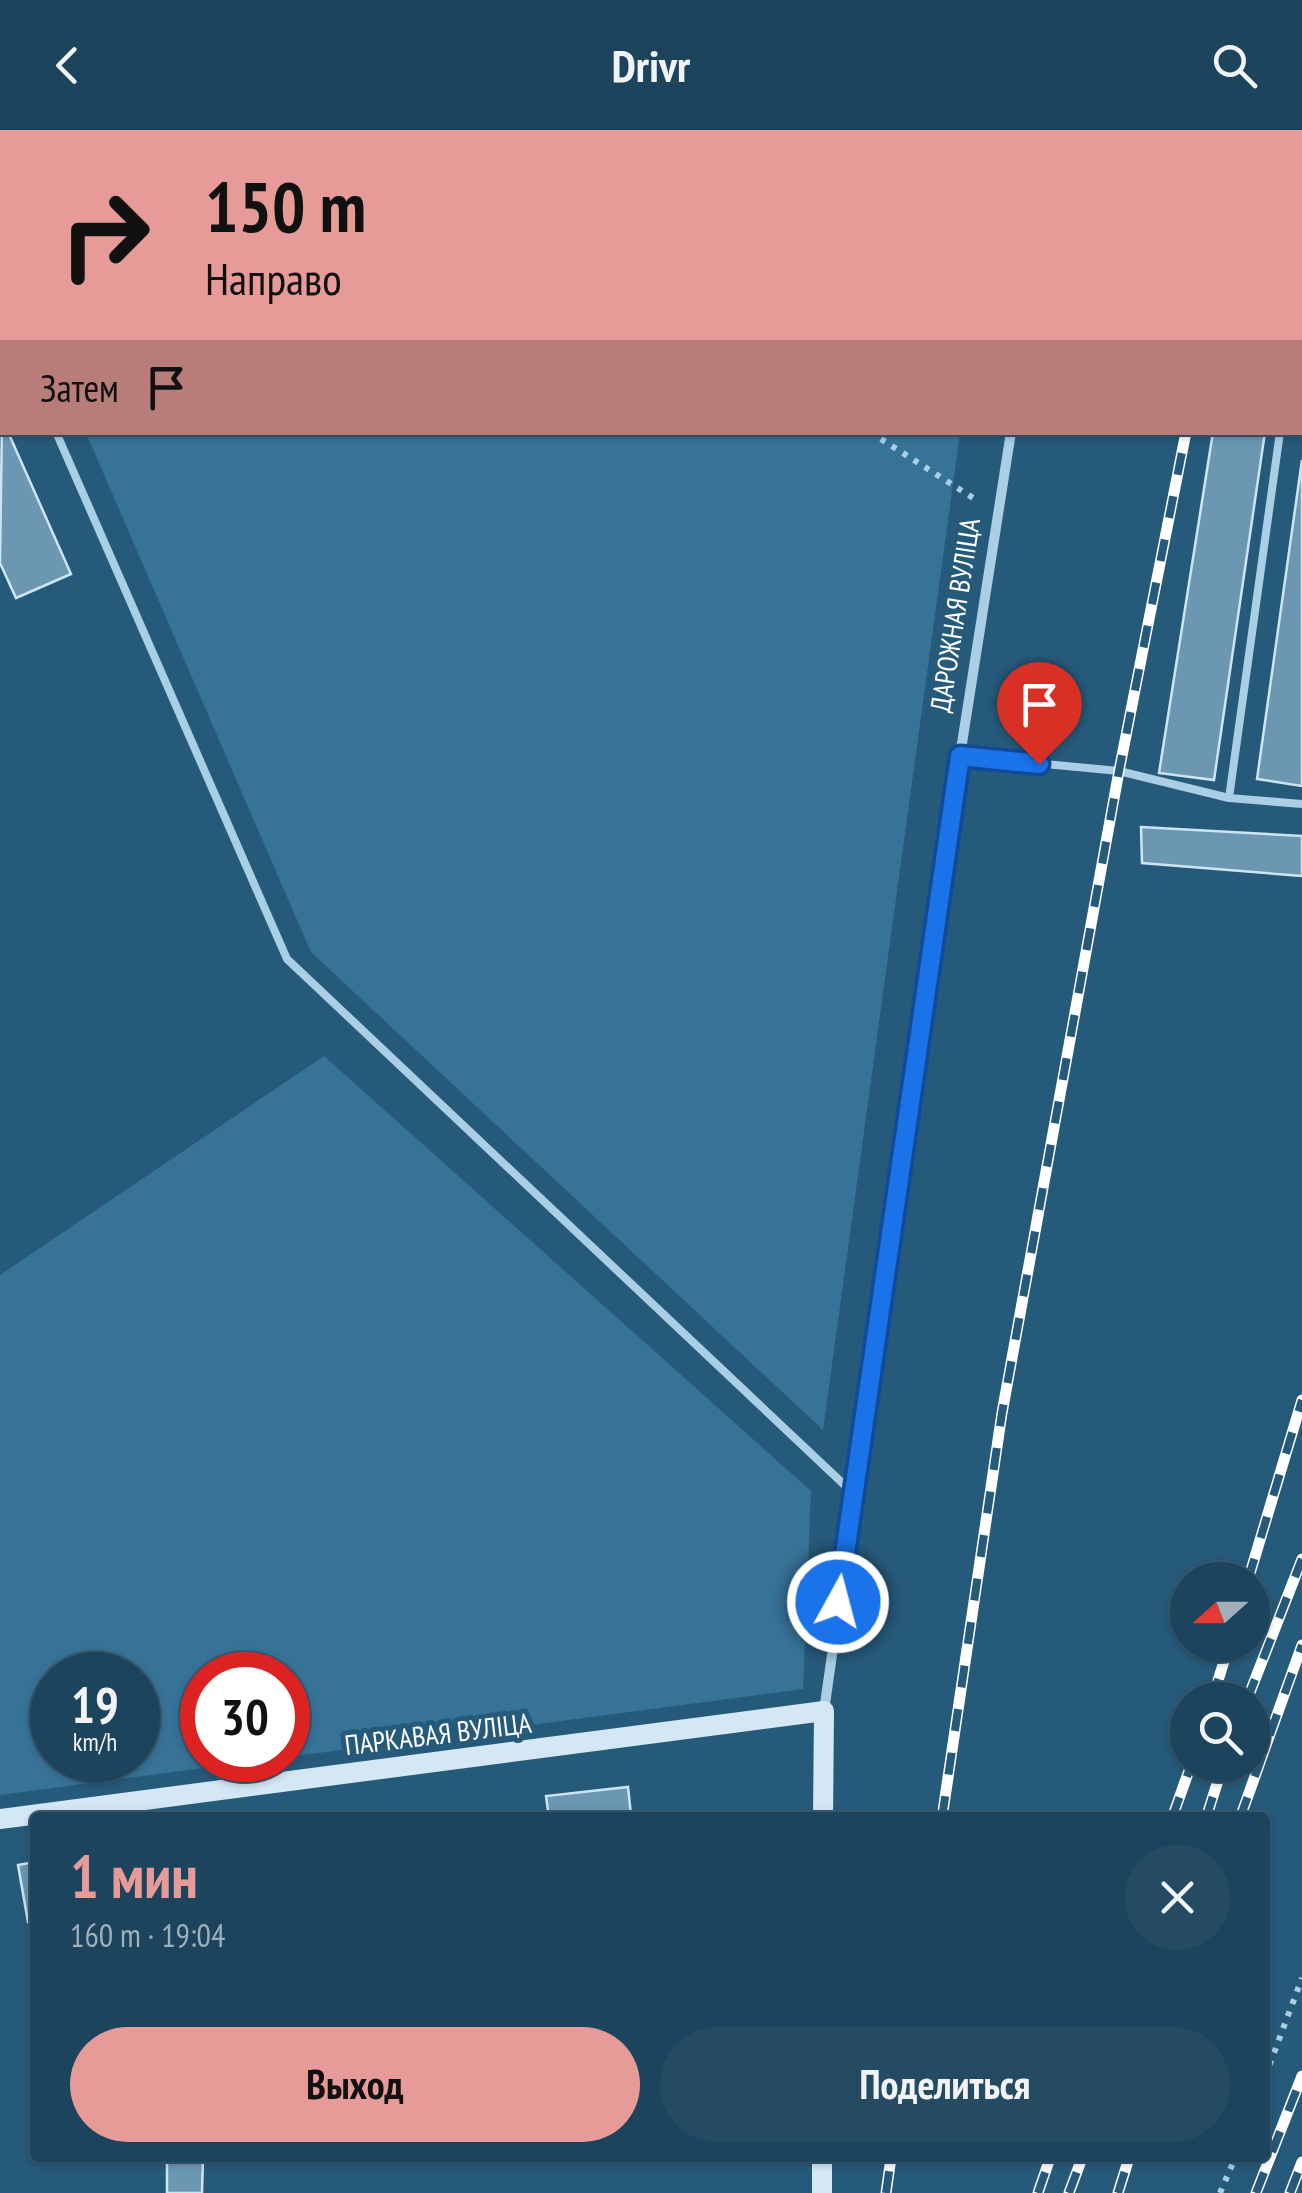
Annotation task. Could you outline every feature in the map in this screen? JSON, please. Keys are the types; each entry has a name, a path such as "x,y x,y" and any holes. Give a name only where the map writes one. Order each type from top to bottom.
{"street":[{"name":"ДАРОЖНАЯ ВУЛІЦА","path":"824,1812 824,1711 852,1493 1011,435"},
{"name":"ПАРКАВАЯ ВУЛІЦА","path":"53,1812 824,1711"},
{"name":"ПАРКАВАЯ ВУЛІЦА","path":"0,1819 30,1815"},
{"path":"822,2162 822,2193"}],"lane":[{"path":"57,435 287,959 852,1493"},
{"path":"1229,798 1280,435"},
{"path":"960,756 1118,771 1229,798 1302,804"}],"path":[{"path":"875,435 1000,515"},
{"path":"1270,2063 1302,1978"},
{"path":"1220,2193 1233,2162"}],"shaded area":[{"path":"87,435 960,435 823,1430 311,952"},
{"path":"324,1056 811,1491 803,1689 310,1754 310,1652 180,1652 180,1771 160,1774 160,1652 30,1652 30,1782 98,1782 0,1795 0,1275"}],"building":[{"path":"2,435 9,435 71,574 16,598 0,563"},
{"path":"1213,435 1265,435 1214,780 1159,773"},
{"path":"1302,460 1302,786 1257,779"},
{"path":"1141,827 1302,836 1302,876 1142,863"},
{"path":"628,1787 631,1812 548,1812 546,1796"},
{"path":"30,1863 28,1922 18,1865"},
{"path":"167,2162 203,2162 202,2193 167,2193"}],"railway":[{"path":"943,1812 1002,1413 1119,771 1185,435"},
{"path":"1253,1562 1302,1400"},
{"path":"1254,1682 1302,1559"},
{"path":"1242,1812 1302,1645"},
{"path":"1218,1682 1224,1662"},
{"path":"1174,1812 1185,1782"},
{"path":"1208,1812 1218,1782"},
{"path":"1270,2157 1302,2076"},
{"path":"886,2193 890,2162"},
{"path":"1038,2193 1049,2162"},
{"path":"1069,2193 1081,2162"},
{"path":"1118,2193 1128,2162"},
{"path":"1256,2193 1268,2162"},
{"path":"1290,2193 1302,2162"}],"route":[{"path":"838,1602 960,756 1039,764"}]}
